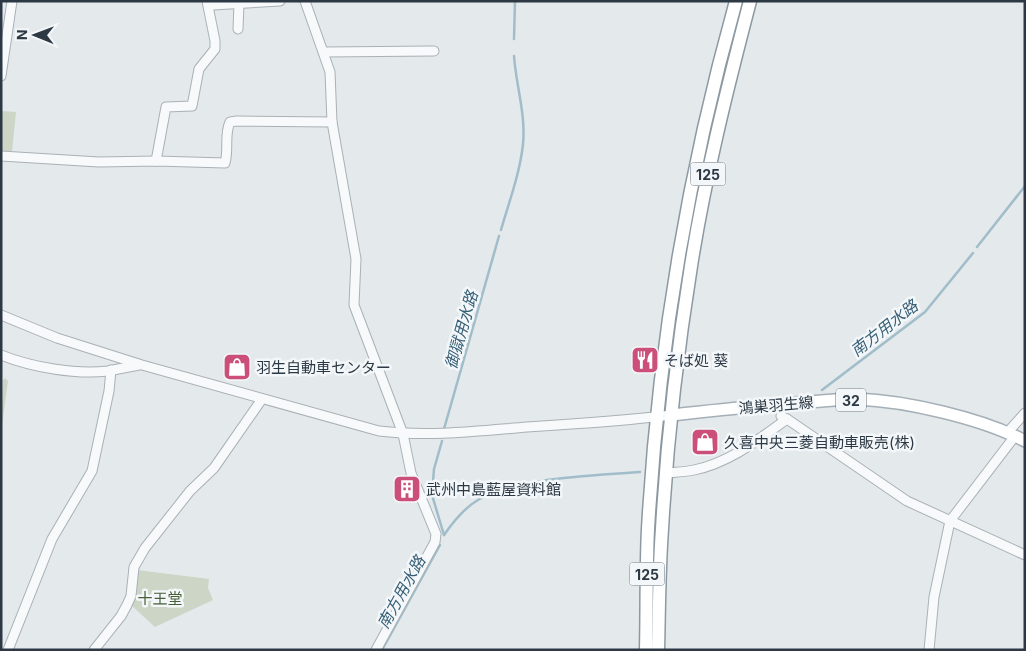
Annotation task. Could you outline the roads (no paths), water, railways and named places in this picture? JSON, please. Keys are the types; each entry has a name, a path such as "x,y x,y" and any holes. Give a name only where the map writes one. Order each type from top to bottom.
{"highway":[{"name":"125","path":"646,650 648,530 658,417 672,303 692,191 719,66 736,1"},
{"name":"125","path":"658,650 662,530 679,350 697,230 717,131 750,1"}],"main road":[{"name":"鴻巣羽生線","path":"672,415 856,399 921,408 971,420 1015,437"}],"street":[{"path":"1,76 12,1"},
{"path":"208,1 213,5 280,1"},
{"path":"156,161 166,107 192,106 199,69 215,49 208,1"},
{"path":"305,1 330,72 332,122 356,259 354,305 403,434 411,473 436,534 435,542 376,650"},
{"path":"238,29 239,3"},
{"path":"324,52 434,51"},
{"path":"1,156 99,162 225,163 227,156 227,129 230,122 332,122"},
{"path":"1,315 57,338 262,399 379,431 403,434 446,434 576,425 672,415"},
{"path":"1,355 39,366 69,371 110,370 142,364"},
{"path":"8,650 52,540 92,471 110,391 110,370"},
{"path":"94,650 121,616 127,605 131,596 134,567 146,548 190,491 214,469 262,399"},
{"path":"929,650 934,598 950,521 1015,437 1025,413"},
{"path":"666,473 694,470 725,460 749,446 784,418 907,501 1025,555"}],"waterway":[{"name":"御獄用水路","path":"514,39 515,1"},
{"name":"御獄用水路","path":"501,230 517,177 524,133 514,56"},
{"name":"南方用水路","path":"977,247 1025,186"},
{"name":"御獄用水路","path":"444,429 499,236"},
{"name":"南方用水路","path":"822,390 925,312 973,253"},
{"name":"御獄用水路","path":"442,441 434,469 432,495 444,535"},
{"name":"南方用水路","path":"444,535 463,511 478,500 495,492 535,482 640,472"},
{"name":"南方用水路","path":"382,650 440,545"}],"place":[{"name":"そば処 葵","path":"645,360"},
{"name":"羽生自動車センター","path":"237,367"},
{"name":"久喜中央三菱自動車販売(株)","path":"705,442"},
{"name":"武州中島藍屋資料館","path":"407,489"}],"park label":[{"name":"十王堂","path":"160,598"}]}
